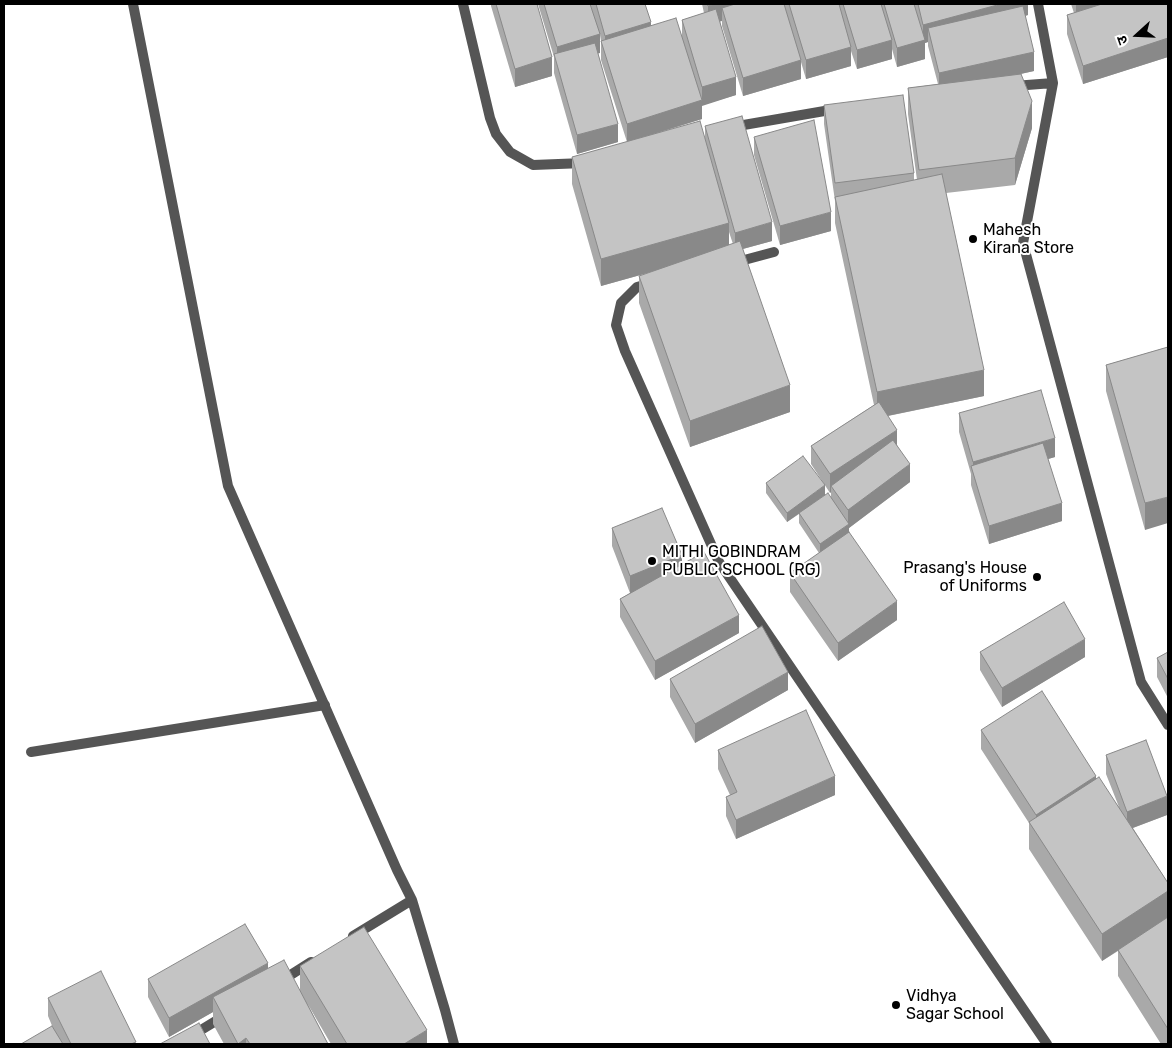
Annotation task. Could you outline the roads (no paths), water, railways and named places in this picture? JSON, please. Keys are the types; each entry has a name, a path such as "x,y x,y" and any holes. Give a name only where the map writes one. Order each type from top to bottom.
{"street":[{"path":"133,4 228,486 397,870 412,900 454,1044"},
{"path":"463,4 490,118 496,134 510,152 533,165 592,162"},
{"path":"1038,4 1052,83 1023,242 1142,682 1168,725"},
{"path":"1006,87 1052,83"},
{"path":"724,128 842,108"},
{"path":"719,266 774,252"},
{"path":"664,280 637,287 621,303 616,325 624,351 719,562 1047,1044"},
{"path":"32,752 325,705"},
{"path":"345,941 412,900"},
{"path":"270,988 320,956"},
{"path":"178,1044 237,1008"}],"place":[{"name":"Mahesh Kirana Store","path":"973,239"},
{"name":"MITHI GOBINDRAM PUBLIC SCHOOL (RG)","path":"652,561"},
{"name":"Prasang's House of Uniforms","path":"1037,577"},
{"name":"Vidhya Sagar School","path":"896,1005"}]}
